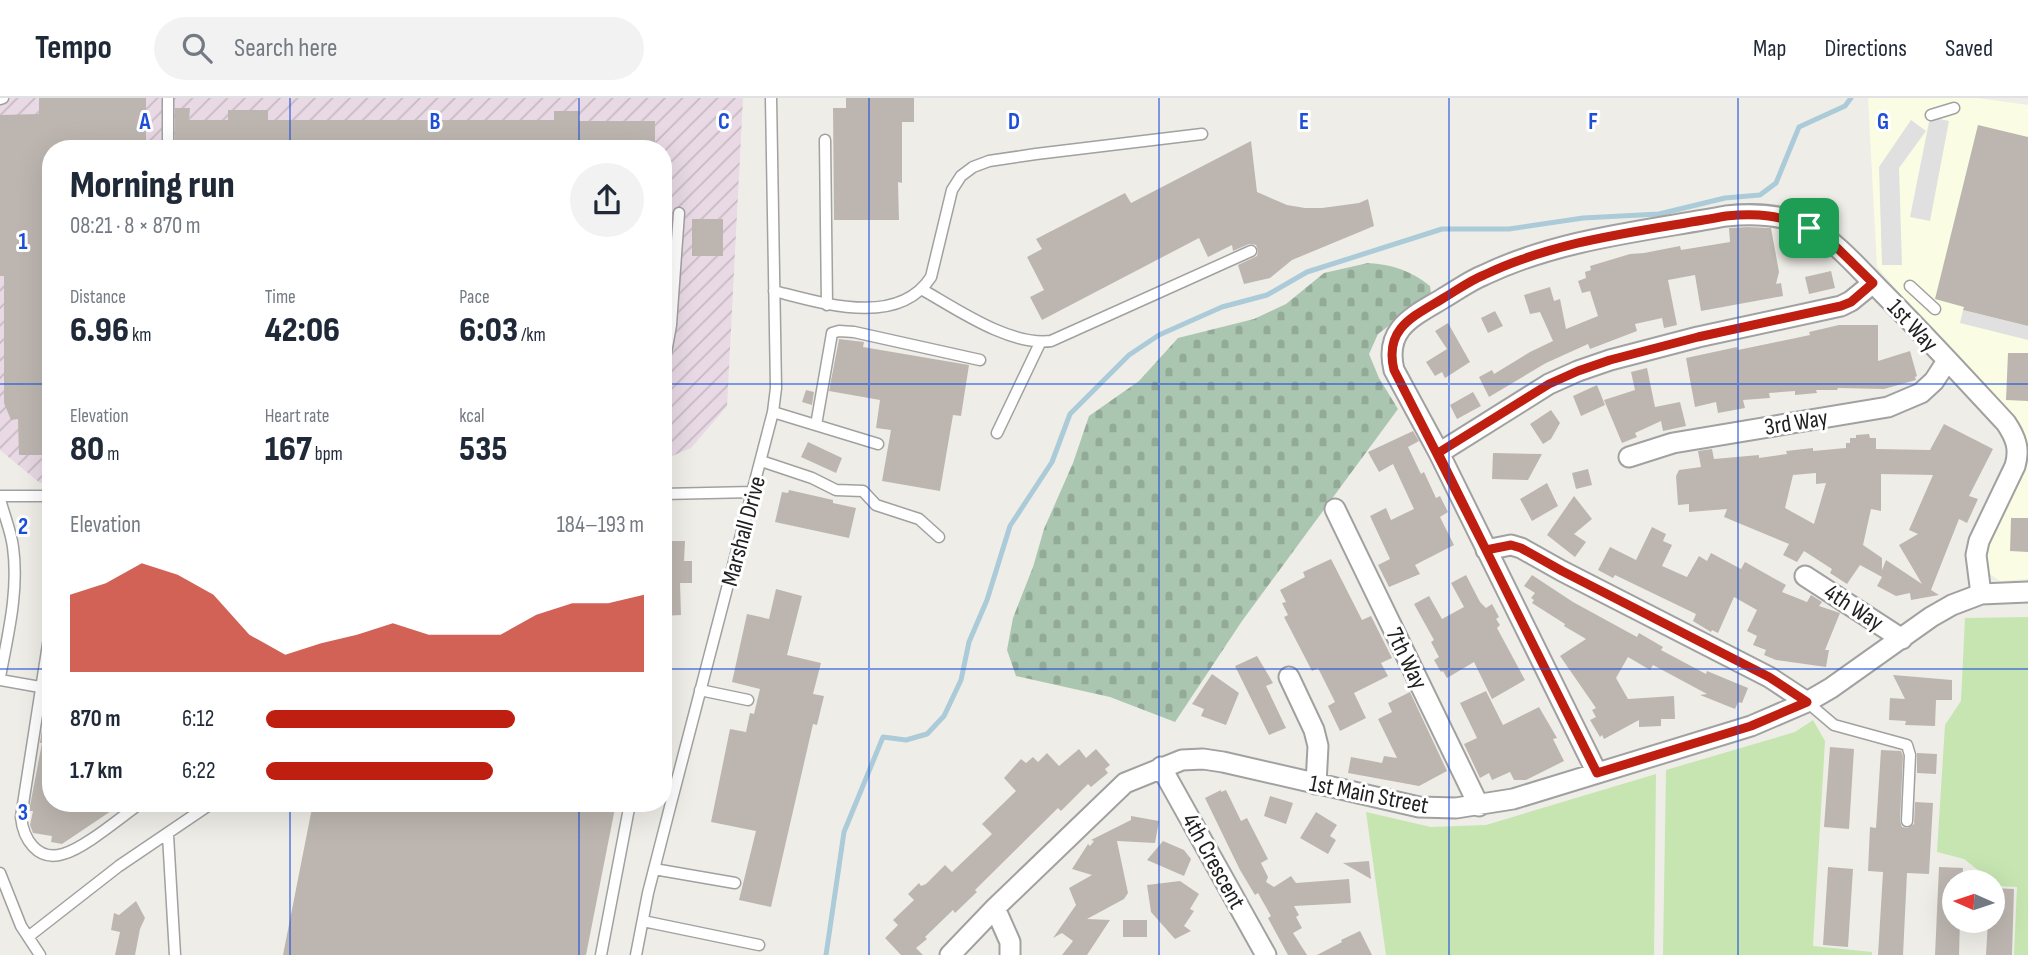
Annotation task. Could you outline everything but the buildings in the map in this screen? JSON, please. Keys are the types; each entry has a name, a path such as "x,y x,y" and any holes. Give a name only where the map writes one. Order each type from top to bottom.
{"street":[{"name":"1st Way","path":"1597,773 1394,370 1391,358 1393,345 1404,323 1482,275 1548,250 1751,213 1773,215 1809,228 1827,238 2006,423 2017,445 2015,466 1979,541 1976,555 1981,594"},
{"path":"1438,453 1549,384 1578,371 1672,343 1841,306 1851,302 1873,283"},
{"name":"3rd Way","path":"1629,457 1673,443 1888,407 1922,393 1947,361"},
{"name":"7th Way","path":"1335,509 1479,806"},
{"path":"1486,550 1511,545 1521,548 1769,677 1807,702"},
{"name":"4th Way","path":"1805,576 1902,639"},
{"name":"1st Main Street","path":"950,955 1125,783 1161,767 1182,760 1203,759 1419,807 1479,806 1513,799 1751,726 1807,702 1831,688 1952,605 1981,594 2028,593"},
{"path":"1289,677 1314,730 1318,747 1316,784"},
{"name":"4th Crescent","path":"1161,767 1266,955"},
{"path":"995,908 1010,942 1010,955"}],"lane":[{"path":"168,98 168,140"},
{"name":"Marshall Drive","path":"672,799 773,412 776,388 771,98"},
{"path":"1931,115 1954,108"},
{"path":"774,291 851,309 911,299 923,290 931,277 952,190 961,176 973,167 989,161 1036,154 1202,134"},
{"path":"825,140 828,305"},
{"path":"672,312 679,213"},
{"path":"923,290 992,327 1040,343 1051,341 1251,251"},
{"path":"1910,286 1935,309"},
{"path":"816,425 832,333 839,331 980,360"},
{"path":"997,433 1040,343"},
{"path":"773,412 878,444"},
{"path":"761,461 812,478 836,490 863,492 876,505 919,519 939,537"},
{"path":"672,494 753,492"},
{"path":"40,687 0,678 13,605 15,571 12,544 0,497 42,496"},
{"path":"42,676 21,817 28,843 45,854 62,855 127,812"},
{"path":"700,690 748,700"},
{"path":"1807,702 1834,725 1907,745 1910,755 1907,821"},
{"path":"28,937 119,866 200,812"},
{"path":"601,955 629,812"},
{"name":"Marshall Drive","path":"636,955 669,812"},
{"path":"168,835 175,955"},
{"path":"654,869 735,883"},
{"path":"0,873 22,926 40,955"},
{"path":"643,921 759,945"}],"shaded area":[{"path":"0,98 743,98 727,406 691,448 672,456 672,140 42,140 42,483 0,450"},
{"path":"1868,98 1978,98 2028,105 2028,579 2000,581 1987,572 1988,547 1994,522 2024,461 2014,417 1877,267"},
{"path":"1930,117 1949,121 1930,221 1910,217"},
{"path":"1911,120 1926,131 1899,168 1902,265 1882,265 1879,167"},
{"path":"1963,310 2028,326 2028,340 1960,323"}],"green space":[{"path":"1368,263 1401,269 1430,286 1431,294 1378,334 1369,354 1379,378 1398,409 1242,621 1175,722 1110,697 1016,676 1007,650 1013,618 1033,567 1044,529 1073,463 1089,416 1139,381 1178,338 1254,319 1286,304 1324,273"},
{"path":"2028,617 2028,955 2014,955 2017,887 2006,886 2006,870 1978,870 1964,859 1937,852 1945,725 1961,701 1965,618"},
{"path":"1813,720 1825,741 1813,946 1872,952 1872,955 1663,955 1666,770 1795,732"},
{"path":"1656,774 1654,955 1386,955 1366,812 1431,827 1486,825"}],"waterway":[{"path":"826,955 844,832 883,737 906,740 927,734 944,716 961,680 969,642 987,600 1010,526 1052,462 1070,414 1129,355 1159,335 1222,307 1267,295 1307,272 1442,229 1509,229 1583,218 1659,214 1725,198 1760,195 1776,183 1799,127 1845,106 1851,98"}],"route":[{"path":"1809,228 1773,215 1751,213 1548,250 1482,275 1416,314 1404,323 1398,332 1391,358 1394,370 1438,453 1486,550 1511,545 1521,548 1769,677 1807,702 1751,726 1597,773 1475,528 1438,453 1549,384 1578,371 1646,349 1851,302 1873,283 1827,238 1809,228"}]}
